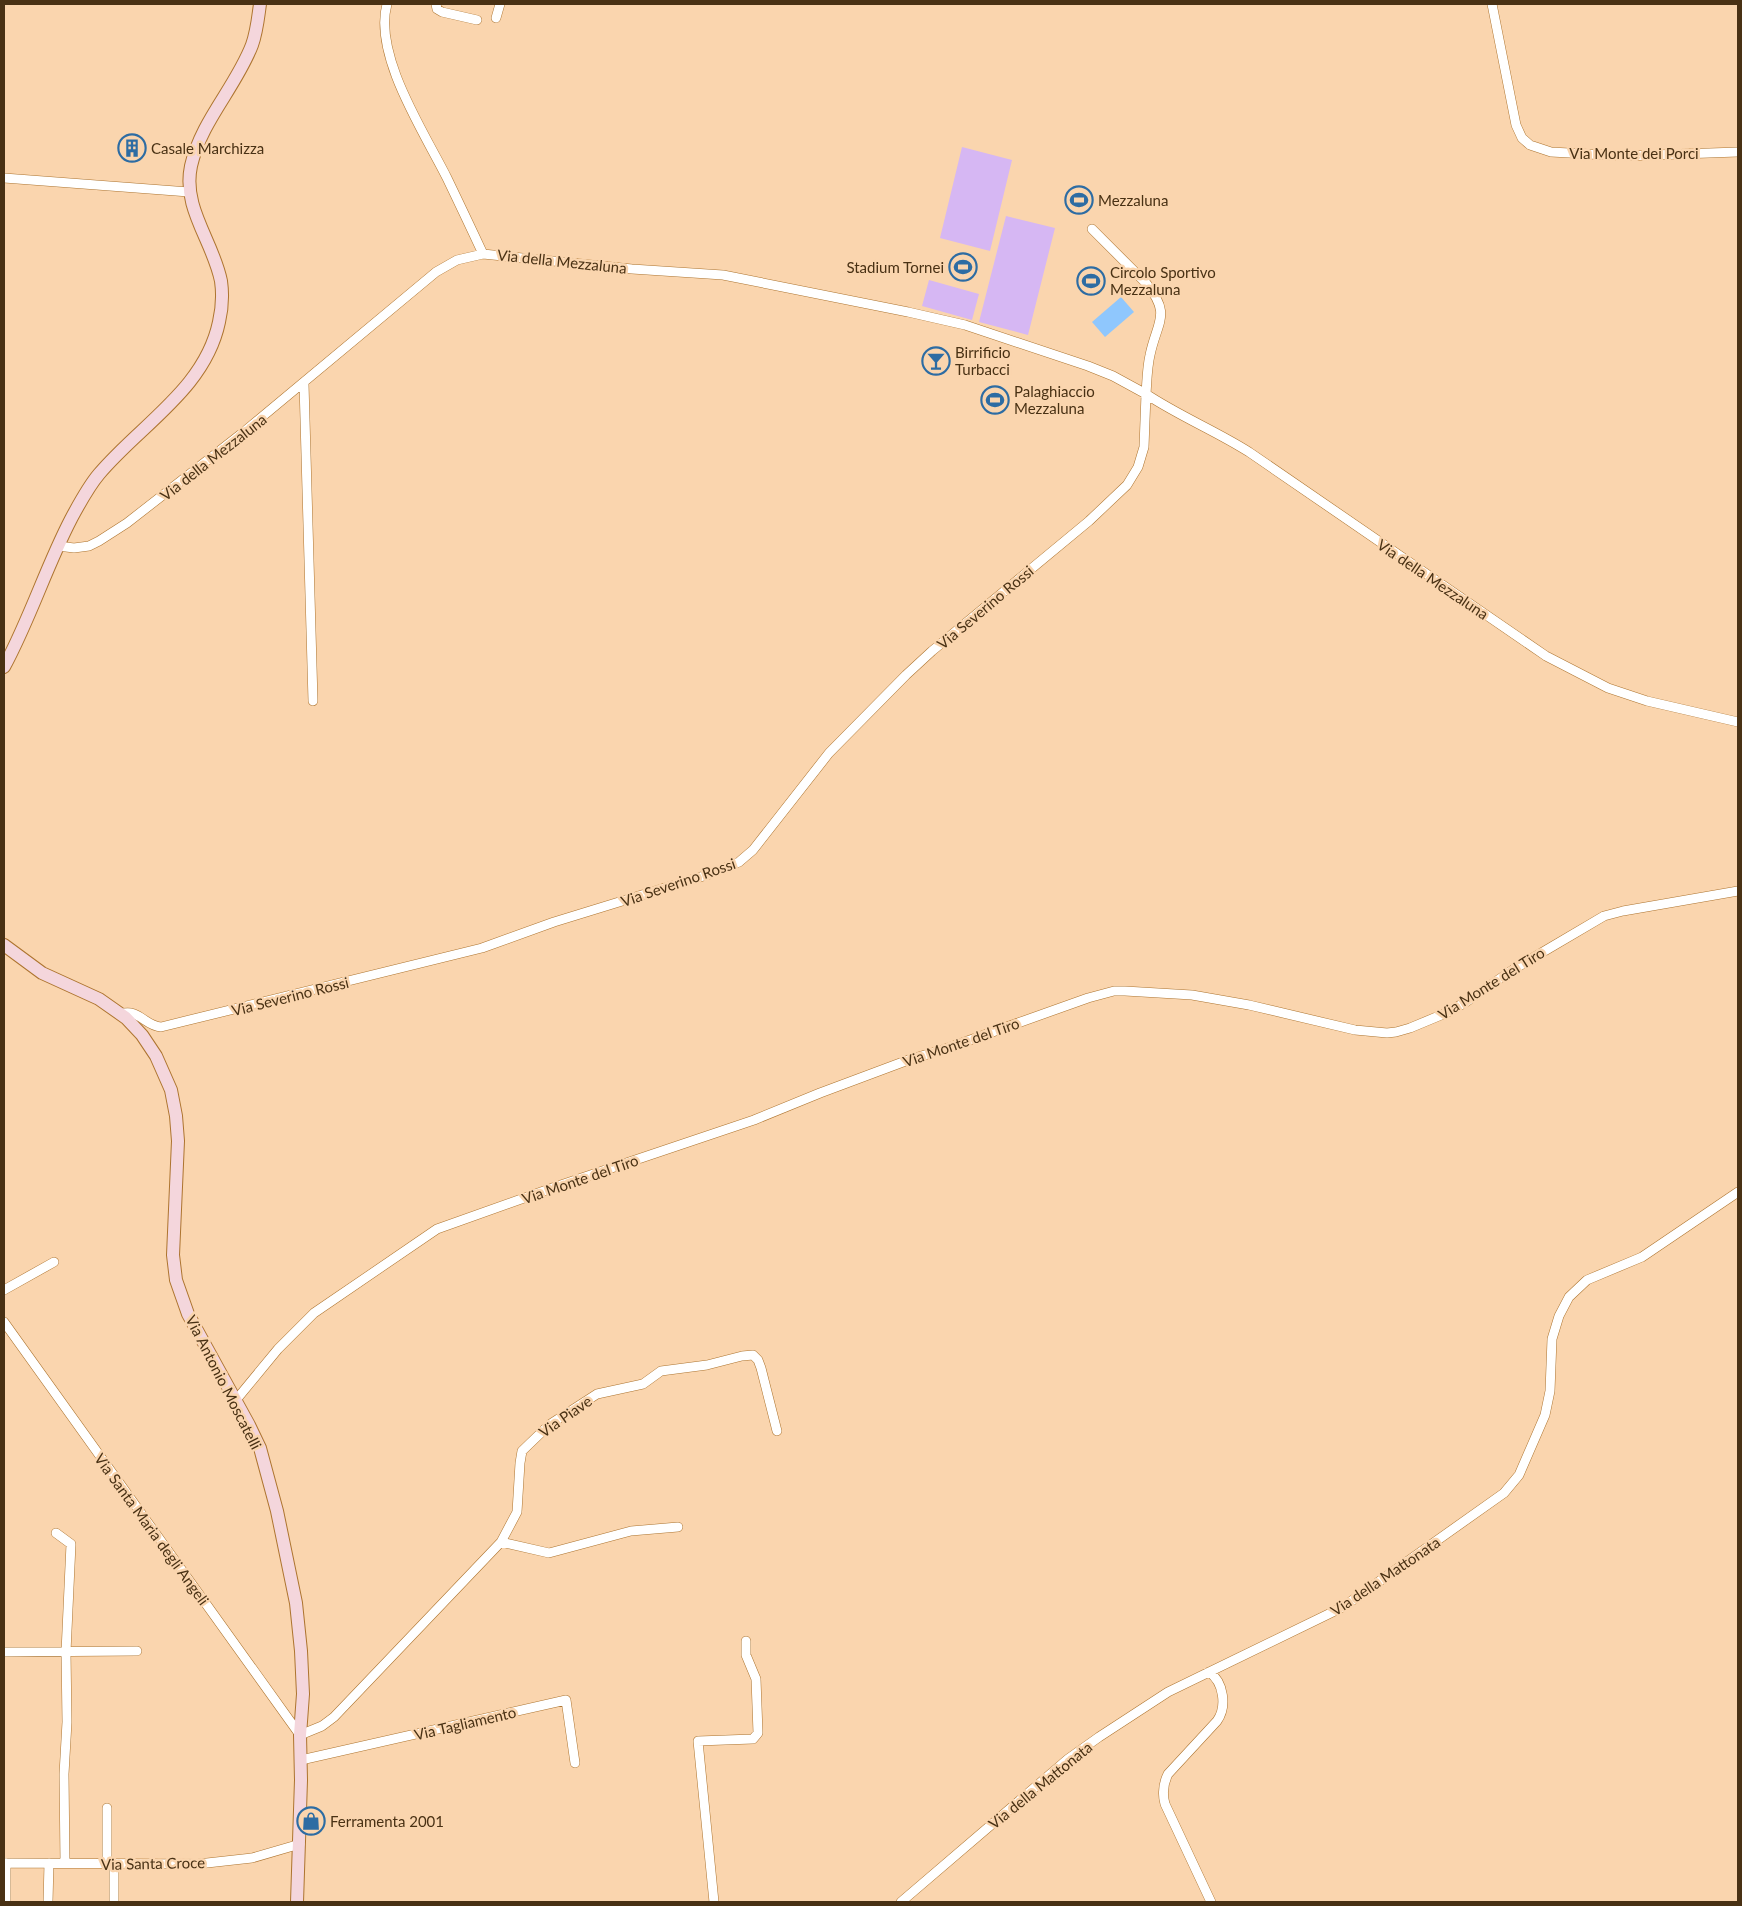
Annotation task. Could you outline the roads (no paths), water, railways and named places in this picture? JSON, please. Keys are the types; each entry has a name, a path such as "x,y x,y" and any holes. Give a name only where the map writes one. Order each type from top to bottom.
{"street":[{"path":"4,667 58,546 78,507 96,478 187,385 204,363 212,345 222,309 221,286 217,269 194,212 190,192 191,166 203,133 252,46 260,4"},
{"path":"387,4 384,21 385,34 396,75 483,254"},
{"path":"436,4 437,9 442,12 477,20"},
{"path":"496,18 500,4"},
{"name":"Via Monte dei Porci","path":"1492,4 1516,126 1522,138 1533,147 1564,153 1624,156 1738,152"},
{"path":"4,178 190,192"},
{"path":"1092,229 1146,283 1160,306 1161,321 1150,354 1146,394"},
{"name":"Via della Mezzaluna","path":"58,546 83,547 103,539 164,496 304,384 436,272 457,260 483,254 632,269 723,275 964,325 1112,376 1249,452 1546,656 1586,678 1639,698 1738,722"},
{"path":"304,384 313,701"},
{"name":"Via Severino Rossi","path":"121,1014 127,1012 134,1013 154,1026 161,1027 266,1002 476,950 571,916 703,876 739,862 753,850 829,753 900,682 932,652 1089,521 1127,485 1138,467 1144,447 1146,394"},
{"name":"Via Monte del Tiro","path":"236,1400 278,1349 314,1313 442,1226 754,1120 902,1063 1088,998 1114,991 1135,990 1192,995 1355,1030 1396,1032 1433,1019 1466,1002 1514,968 1604,916 1738,891"},
{"name":"Via Antonio Moscatelli","path":"4,945 42,972 99,999 132,1023 153,1051 171,1090 175,1106 178,1141 173,1255 176,1280 188,1314 255,1436 263,1459 291,1577 301,1651 303,1694 300,1735 300,1844 297,1902"},
{"name":"Via della Mattonata","path":"900,1902 1068,1759 1168,1692 1343,1607 1508,1490 1522,1470 1545,1415 1550,1391 1552,1339 1559,1316 1569,1297 1587,1280 1642,1257 1738,1192"},
{"path":"4,1290 54,1262"},
{"name":"Via Santa Maria degli Angeli","path":"4,1322 300,1735"},
{"name":"Via Piave","path":"300,1735 322,1726 334,1717 500,1542 517,1512 522,1451 549,1425 597,1394 642,1384 661,1371 707,1365 753,1355 762,1368 777,1431"},
{"path":"500,1542 549,1553 631,1531 678,1527"},
{"path":"56,1533 71,1544 66,1652 65,1864"},
{"path":"714,1902 698,1741 753,1739 758,1733 756,1679 746,1655 746,1641"},
{"path":"4,1652 136,1651"},
{"path":"1209,1672 1217,1679 1221,1688 1223,1703 1221,1713 1217,1721 1168,1774 1164,1781 1163,1793 1171,1816 1211,1902"},
{"name":"Via Tagliamento","path":"300,1760 566,1700 576,1763"},
{"path":"107,1808 114,1902"},
{"name":"Via Santa Croce","path":"5,1863 198,1864 252,1858 300,1844"},
{"path":"5,1863 6,1902"},
{"path":"48,1902 49,1863"}],"water":[{"path":"1121,297 1134,312 1105,337 1092,322"}],"place":[{"name":"Casale Marchizza","path":"132,148"},
{"name":"Mezzaluna","path":"1079,200"},
{"name":"Stadium Tornei","path":"963,267"},
{"name":"Circolo Sportivo Mezzaluna","path":"1091,281"},
{"name":"Birrificio Turbacci","path":"936,361"},
{"name":"Palaghiaccio Mezzaluna","path":"995,400"},
{"name":"Ferramenta 2001","path":"311,1821"}]}
